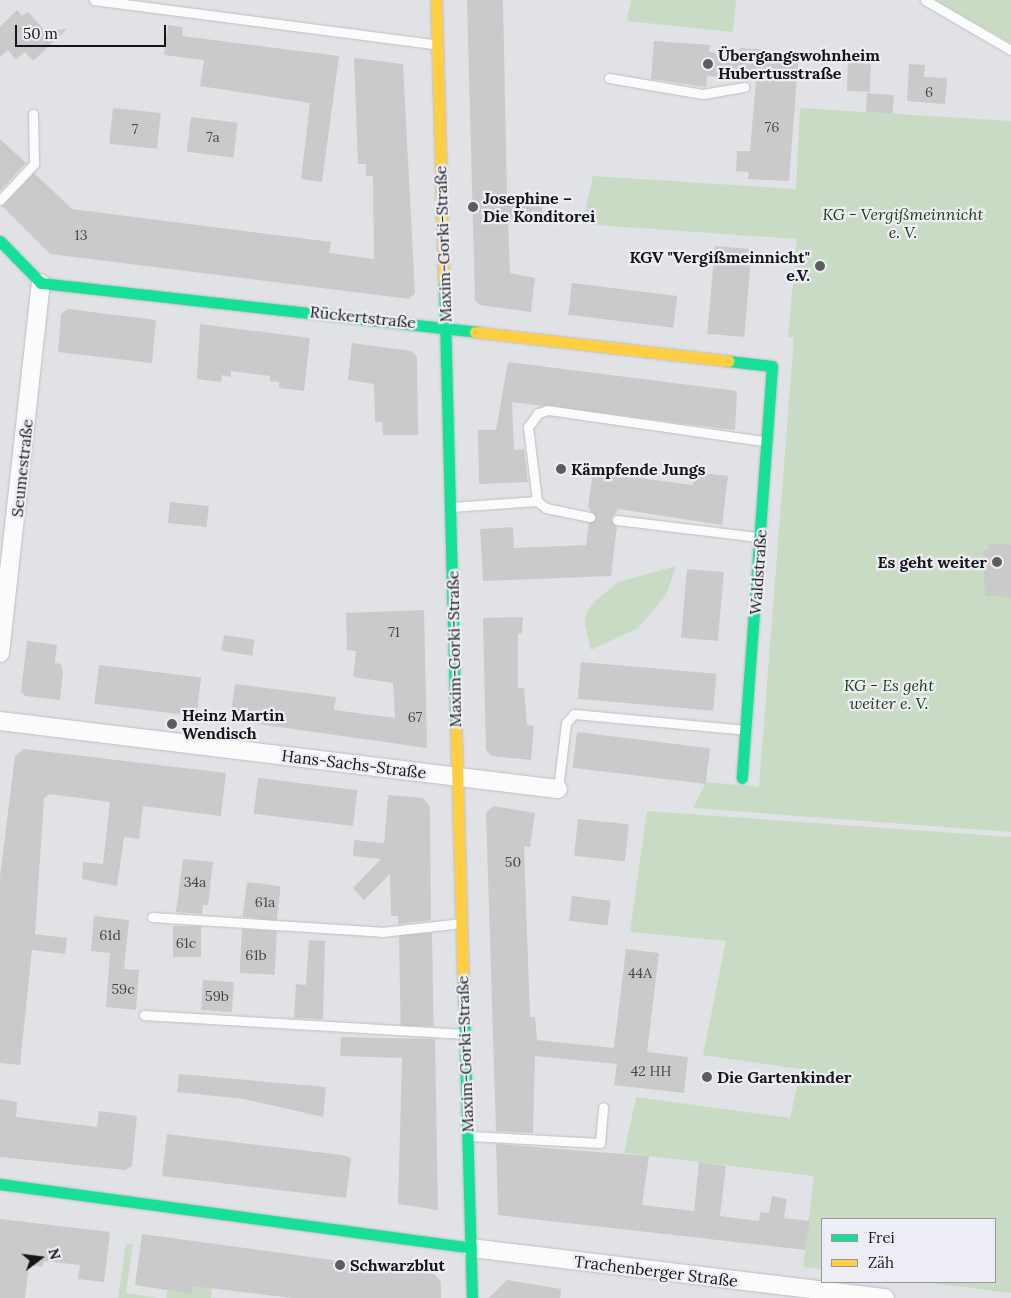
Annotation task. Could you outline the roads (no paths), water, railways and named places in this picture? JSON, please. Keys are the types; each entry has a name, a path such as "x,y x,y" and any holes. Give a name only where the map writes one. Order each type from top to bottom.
{"street":[{"name":"Maxim-Gorki-Straße","path":"436,0 451,507 456,776 472,1298"},
{"path":"0,241 42,283"},
{"name":"Rückertstraße","path":"42,283 445,326 772,366"},
{"name":"Seumestraße","path":"0,653 42,283"},
{"name":"Waldstraße","path":"742,778 747,730 772,366"},
{"name":"Hans-Sachs-Straße","path":"0,722 558,789"},
{"name":"Trachenberger Straße","path":"0,1184 471,1248 885,1298"}],"lane":[{"path":"94,0 437,45"},
{"path":"925,0 1011,50"},
{"path":"609,78 703,94 744,87"},
{"path":"0,200 34,164 34,114"},
{"path":"590,516 546,508 537,500 528,427 538,412 548,410 767,442"},
{"path":"451,507 537,500"},
{"path":"617,520 760,537"},
{"path":"558,789 566,723 574,714 747,730"},
{"path":"152,917 382,932 461,923"},
{"path":"144,1015 464,1034"},
{"path":"467,1136 600,1143 603,1107"}],"place":[{"name":"Übergangswohnheim Hubertusstraße","path":"708,64"},
{"name":"Josephine – Die Konditorei","path":"473,207"},
{"name":"KGV \"Vergißmeinnicht\" e.V.","path":"820,266"},
{"name":"Kämpfende Jungs","path":"561,469"},
{"name":"Es geht weiter","path":"997,562"},
{"name":"Heinz Martin Wendisch","path":"172,724"},
{"name":"Die Gartenkinder","path":"707,1077"},
{"name":"Schwarzblut","path":"340,1265"}],"park label":[{"name":"KG - Vergißmeinnicht e. V.","path":"903,223"},
{"name":"KG - Es geht weiter e. V.","path":"889,694"}]}
